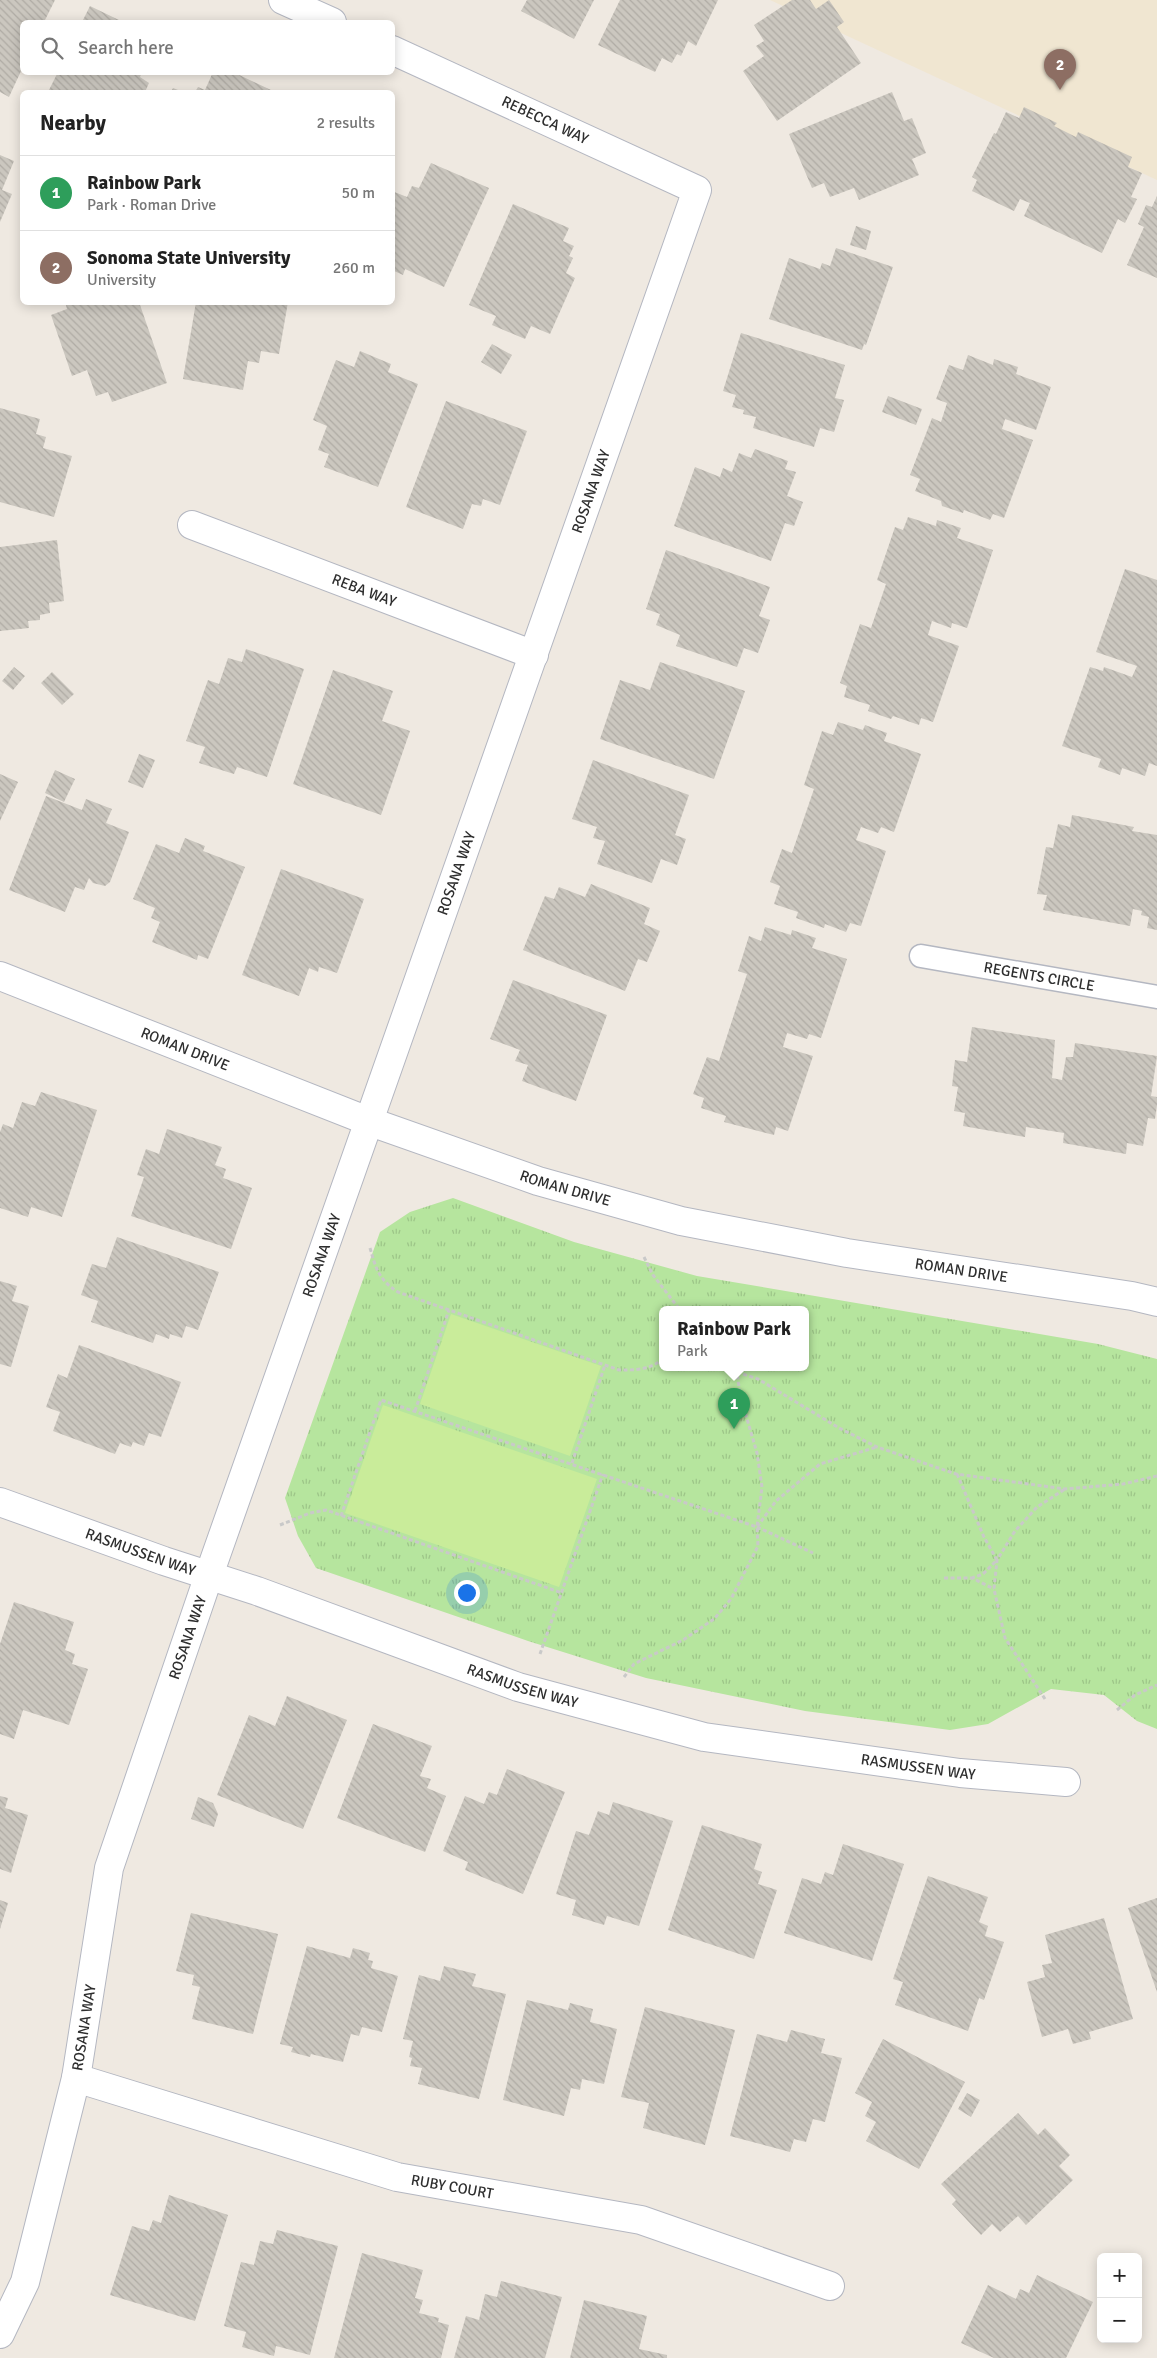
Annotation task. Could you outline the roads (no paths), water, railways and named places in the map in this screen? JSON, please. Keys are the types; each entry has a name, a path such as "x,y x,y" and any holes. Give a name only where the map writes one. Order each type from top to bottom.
{"street":[{"path":"283,0 328,20"},
{"name":"REBECCA WAY","path":"395,51 697,190"},
{"name":"ROSANA WAY","path":"0,2334 24,2282 76,2078 109,1868 209,1575 368,1121 697,190"},
{"name":"REBA WAY","path":"192,525 534,655"},
{"name":"ROMAN DRIVE","path":"0,976 368,1121 538,1181 681,1221 847,1253 1132,1296 1157,1302"},
{"name":"RASMUSSEN WAY","path":"0,1502 209,1575 518,1687 704,1736 960,1773 1066,1782"},
{"name":"RUBY COURT","path":"76,2078 397,2177 641,2220 830,2286"}],"lane":[{"name":"REGENTS CIRCLE","path":"921,956 1157,997"}],"place":[{"name":"Sonoma State University","path":"1060,90"},
{"name":"Rainbow Park","path":"734,1429"}]}
